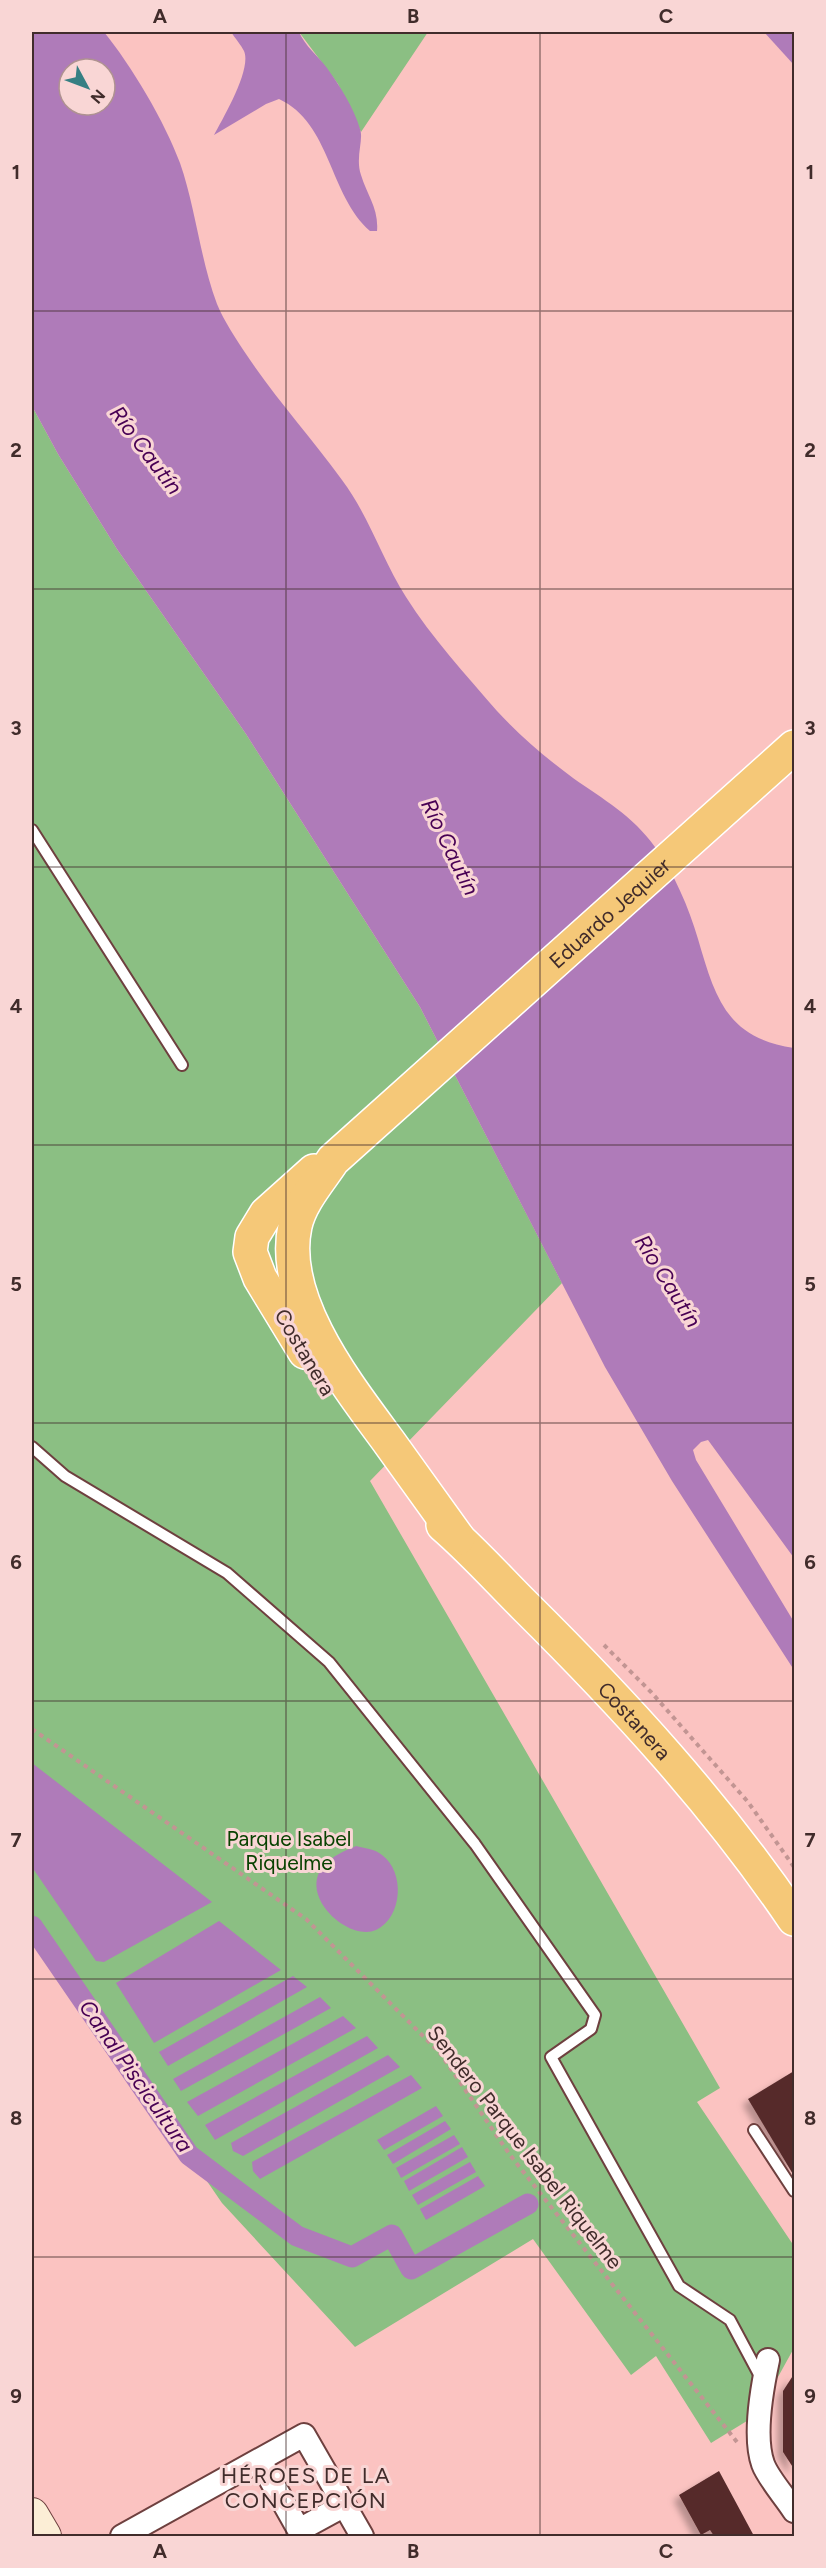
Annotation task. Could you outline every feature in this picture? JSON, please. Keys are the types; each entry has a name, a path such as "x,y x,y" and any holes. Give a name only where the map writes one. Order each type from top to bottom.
{"highway":[{"name":"Eduardo Jequier","path":"424,1077 795,747"},
{"name":"Costanera","path":"424,1077 333,1160 307,1198 295,1225 293,1247 297,1284 320,1339 360,1403 458,1538"},
{"name":"Costanera","path":"333,1160 318,1167 266,1214 252,1237 250,1252 260,1278 335,1402 389,1477 458,1538 595,1675 680,1769 748,1854 795,1919"}],"street":[{"path":"768,2360 763,2382 759,2437 763,2464 795,2511"},
{"path":"122,2536 304,2435 362,2536"},
{"path":"260,2461 299,2530 344,2506"},
{"path":"32,2514 45,2536"}],"lane":[{"path":"32,831 182,1065"},
{"path":"32,1447 64,1476 227,1573 329,1662 475,1844 595,2015 591,2029 551,2057 679,2286 730,2320 763,2382"},
{"path":"754,2130 795,2191"}],"path":[{"path":"601,1643 651,1692 748,1802 795,1867"},
{"name":"Sendero Parque Isabel Riquelme","path":"32,1730 306,1919 440,2054 510,2155 739,2445 763,2464"}],"green space":[{"path":"299,32 428,32 361,132 338,84"},
{"name":"Parque Isabel Riquelme","path":"32,406 58,454 117,549 246,734 420,1007 562,1283 370,1481 720,2088 697,2102 794,2246 794,2348 773,2386 773,2405 711,2443 656,2356 631,2375 533,2239 355,2347 222,2203 32,1926"}],"water":[{"name":"Río Cautín","path":"32,32 104,32 146,95 174,147 190,198 211,287 223,317 257,370 352,494 397,583 416,612 461,669 515,729 563,770 627,817 646,836 662,857 680,891 711,979 727,1012 753,1035 771,1043 794,1048 794,1558 708,1440 701,1442 693,1450 696,1460 794,1622 794,1670 672,1481 605,1367 420,1007 246,734 117,549 58,454 32,406"},
{"path":"231,32 299,32 327,68 346,97 360,129 359,168 376,216 377,231 370,231 356,216 320,142 309,125 296,110 279,99 266,104 214,135 230,106 244,69 244,51"},
{"path":"764,32 794,32 794,65"},
{"path":"32,1763 212,1902 104,1962 96,1961 32,1867"},
{"path":"356,1846 382,1855 395,1872 397,1883 398,1894 392,1915 376,1930 365,1932 341,1923 330,1914 321,1902 317,1890 317,1877 324,1865 339,1854"},
{"path":"219,1921 281,1970 154,2043 116,1983"},
{"path":"293,1976 307,1987 168,2066 159,2052"},
{"path":"320,1997 331,2008 181,2091 173,2079"},
{"path":"343,2016 356,2028 198,2116 187,2102"},
{"path":"367,2036 378,2048 215,2140 205,2125"},
{"path":"388,2055 400,2067 243,2156 233,2151 231,2143"},
{"path":"411,2075 422,2088 260,2179 253,2171 252,2162"},
{"path":"436,2106 443,2116 384,2150 377,2140"},
{"path":"445,2121 451,2129 393,2164 387,2155"},
{"path":"454,2135 460,2144 401,2178 396,2168"},
{"path":"462,2147 468,2157 409,2191 404,2181"},
{"path":"470,2162 476,2172 418,2205 412,2195"},
{"path":"478,2176 485,2186 426,2220 420,2209"}],"building":[{"path":"794,2071 794,2176 748,2099"},
{"path":"794,2374 794,2469 783,2452 783,2391"},
{"path":"719,2471 754,2536 714,2536 710,2530 701,2535 679,2495"}],"waterway":[{"name":"Canal Piscicultura","path":"32,1926 189,2155 297,2236 352,2257 392,2235 411,2269 528,2204"}],"district":[{"name":"HÉROES DE LA CONCEPCIÓN","path":"306,2488"}]}
